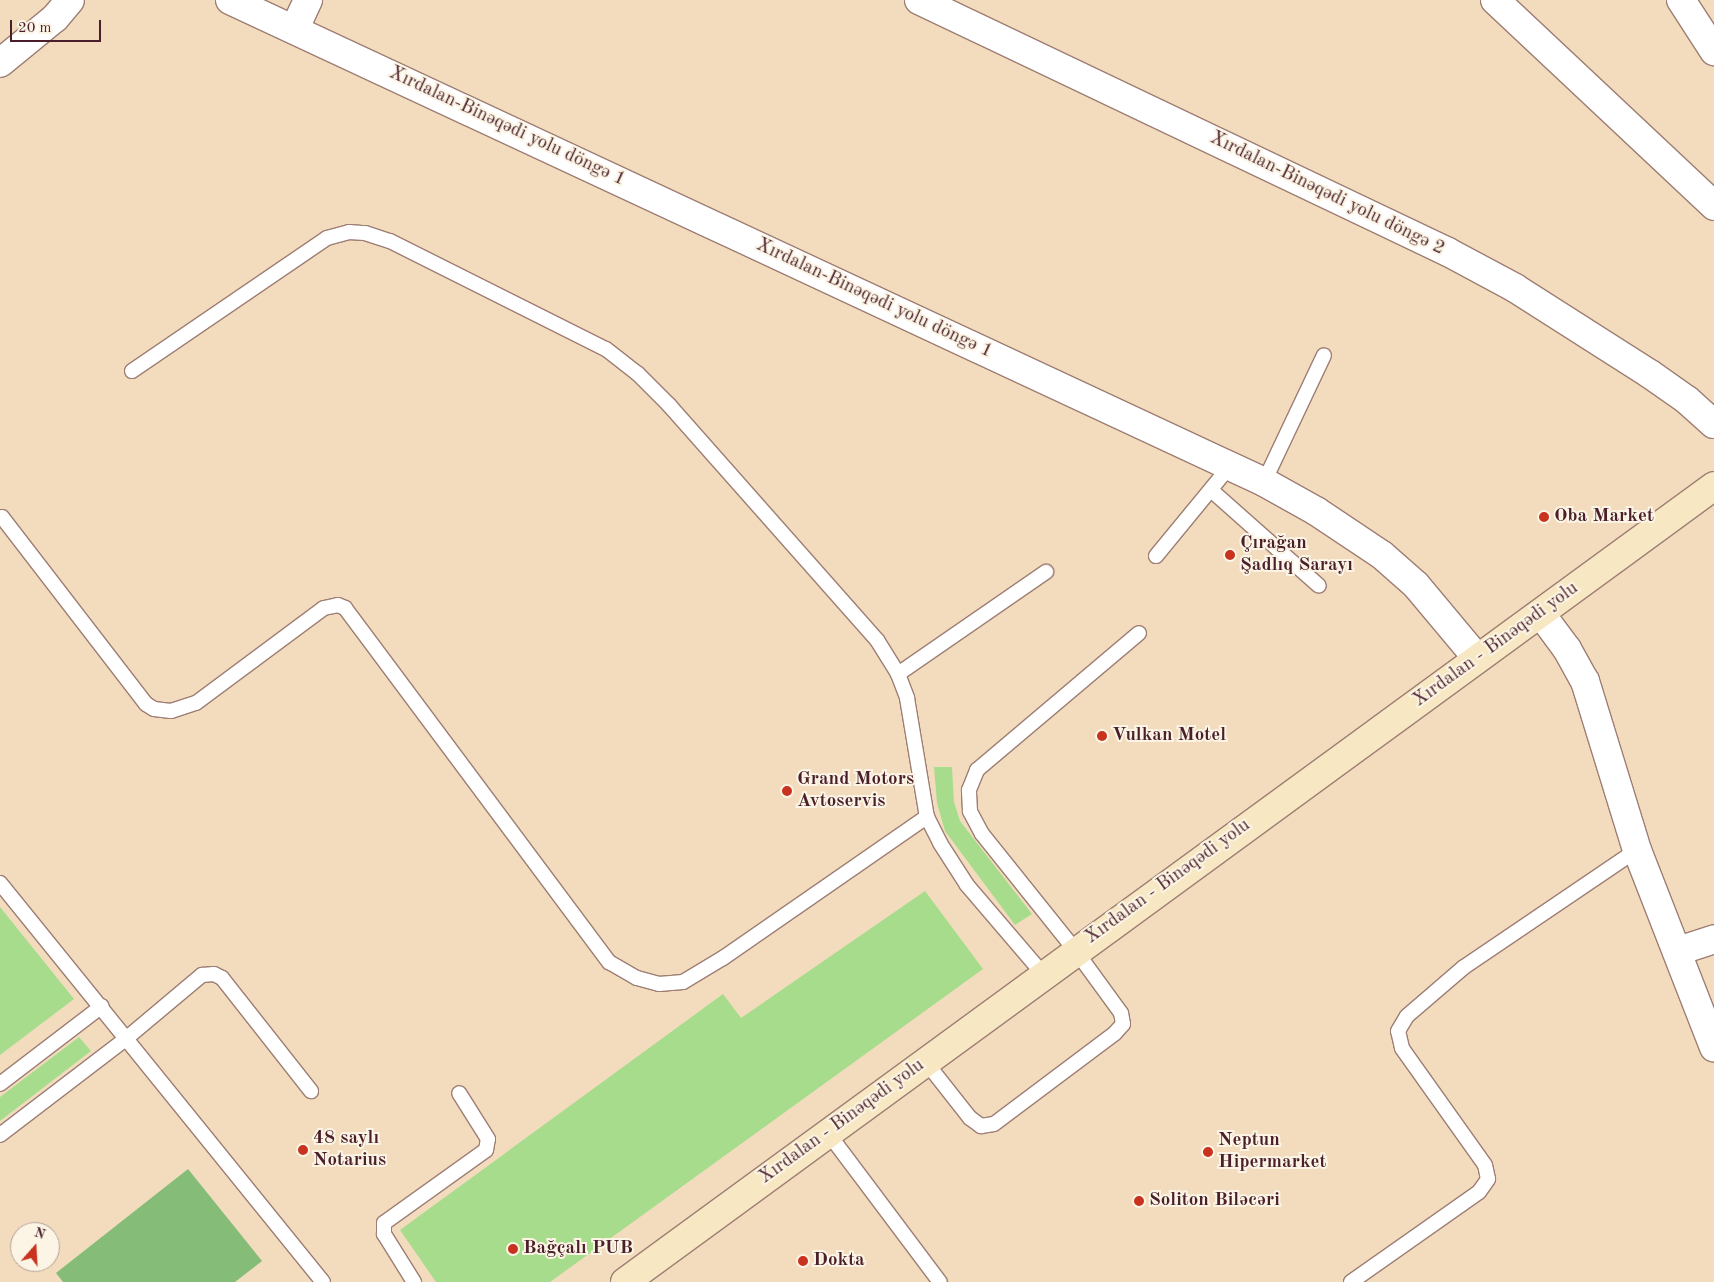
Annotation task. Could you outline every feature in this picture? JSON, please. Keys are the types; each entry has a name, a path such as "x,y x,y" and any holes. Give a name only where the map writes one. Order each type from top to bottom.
{"main road":[{"name":"Xırdalan - Binəqədi yolu","path":"625,1282 1042,974 1477,658 1541,614 1714,486"}],"street":[{"path":"0,63 54,18 70,0"},
{"name":"Xırdalan-Binəqədi yolu döngə 1","path":"230,0 295,28 1264,482 1316,511 1382,555 1416,585 1477,658"},
{"path":"295,28 308,0"},
{"name":"Xırdalan-Binəqədi yolu döngə 2","path":"919,0 1448,252 1515,288 1650,374 1688,400 1714,424"},
{"path":"1495,0 1714,206"},
{"path":"1681,0 1714,51"},
{"path":"1541,614 1567,649 1585,682 1637,850 1678,951 1714,1048"},
{"path":"1678,951 1714,939"}],"lane":[{"path":"132,371 328,238 349,232 365,233 390,240 574,331 638,374 669,405 877,640 898,674 907,698 927,817 967,886 1042,974"},
{"path":"1264,482 1324,355"},
{"path":"1156,556 1230,466"},
{"path":"1211,490 1320,586"},
{"path":"2,517 146,704 154,709 171,711 196,703 324,608 338,605 345,608 609,962 637,978 659,984 682,982 723,958 927,817"},
{"path":"898,674 1046,572"},
{"path":"925,1061 970,1118 980,1126 994,1124 1115,1034 1123,1024 1121,1013 1075,950 982,834 970,811 969,790 977,770 1139,633"},
{"path":"1351,1282 1479,1192 1488,1179 1485,1164 1402,1048 1398,1031 1407,1016 1464,967 1637,850"},
{"path":"0,883 128,1037 324,1282"},
{"path":"0,1135 128,1037 202,975 214,974 222,978 311,1091"},
{"path":"0,1084 102,1006"},
{"path":"414,1282 384,1234 384,1223 486,1150 488,1139 459,1093"},
{"path":"828,1133 940,1282"}],"green space":[{"path":"934,767 952,767 954,802 960,821 1032,914 1015,925 945,831 937,803"},
{"path":"925,891 983,969 550,1282 436,1282 400,1230 723,994 741,1018"},
{"path":"0,907 74,999 0,1055"},
{"path":"79,1037 91,1051 0,1121 0,1097"},
{"path":"188,1169 262,1261 235,1282 63,1282 56,1273 60,1272 60,1270"}],"place":[{"name":"Oba Market","path":"1544,517"},
{"name":"Çırağan Şadlıq Sarayı","path":"1230,555"},
{"name":"Vulkan Motel","path":"1102,736"},
{"name":"Grand Motors Avtoservis","path":"787,791"},
{"name":"48 saylı Notarius","path":"303,1150"},
{"name":"Neptun Hipermarket","path":"1208,1152"},
{"name":"Soliton Biləcəri","path":"1139,1201"},
{"name":"Bağçalı PUB","path":"513,1249"},
{"name":"Dokta","path":"803,1261"}]}
